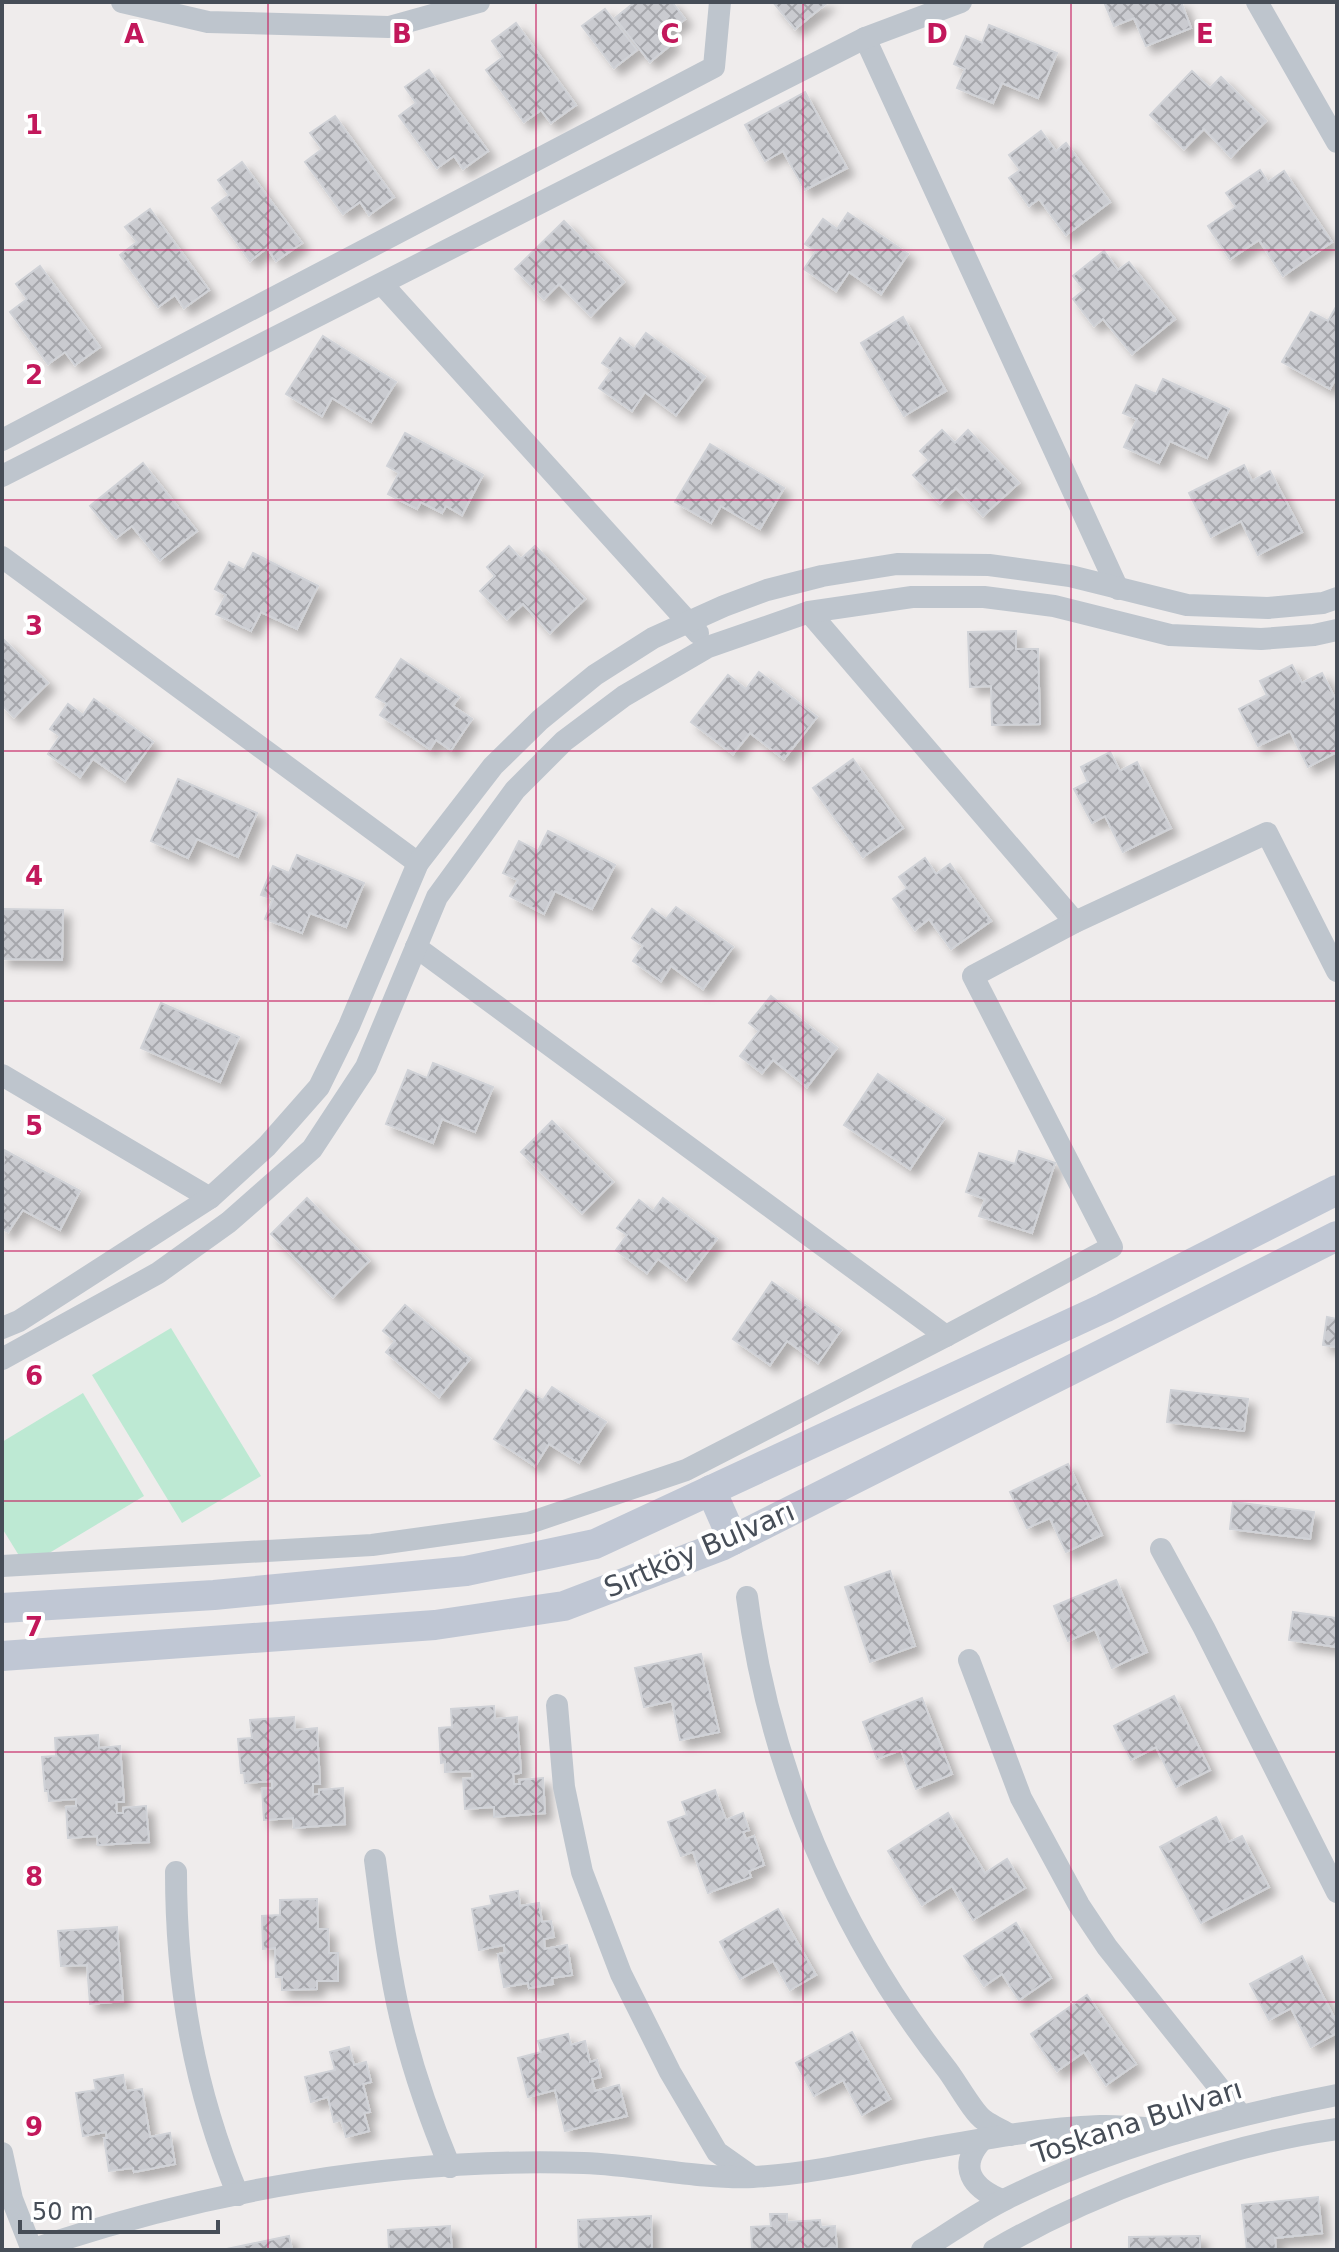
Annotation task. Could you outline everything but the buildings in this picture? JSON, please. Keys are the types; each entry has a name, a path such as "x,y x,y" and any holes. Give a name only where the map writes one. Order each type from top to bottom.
{"main road":[{"name":"Sırtköy Bulvarı","path":"2,1608 214,1595 466,1571 595,1544 1104,1308 1337,1190"},
{"path":"1274,1222 1293,1258"},
{"name":"Sırtköy Bulvarı","path":"2,1656 435,1625 564,1606 733,1540 1337,1236"},
{"path":"711,1490 733,1540"},
{"path":"360,1581 362,1630"}],"street":[{"path":"122,2 208,22 389,27 479,2"},
{"path":"2,440 714,67 720,2"},
{"path":"2,476 865,38 961,2"},
{"path":"1257,2 1337,142"},
{"path":"865,38 1118,589"},
{"path":"382,284 689,622 708,647"},
{"path":"2,557 418,863"},
{"path":"2,1328 19,1321 210,1198 267,1146 319,1087 349,1026 418,863 493,766 540,720 595,675 653,638 767,590 822,576 897,564 989,565 1070,576 1187,605 1268,608 1323,603 1337,598"},
{"path":"2,1359 158,1273 229,1222 312,1149 366,1067 437,897 515,790 564,741 624,696 708,647 809,612 912,597 984,597 1054,606 1170,635 1261,639 1337,630"},
{"path":"809,612 1075,922"},
{"path":"2,1566 372,1545 529,1523 686,1470 1112,1247 973,976 1075,922 1267,833 1337,971"},
{"path":"416,947 946,1336"},
{"path":"2,1075 210,1198"},
{"path":"1161,1549 1332,1869 1337,1892"},
{"path":"747,1597 755,1657 771,1727 806,1821 859,1937 894,1998 961,2087 981,2119 1010,2135"},
{"path":"969,1660 1021,1798 1079,1905 1125,1970 1241,2115"},
{"path":"557,1705 564,1787 582,1872 621,1974 670,2072 717,2152 752,2177"},
{"path":"375,1860 391,1973 410,2052 433,2127 450,2167"},
{"path":"176,1872 176,1929 185,2012 216,2142 238,2195"},
{"name":"Toskana Bulvarı","path":"922,2250 1002,2200 1112,2154 1241,2115 1337,2095"},
{"path":"2,2153 12,2199 32,2250 189,2204 385,2171 585,2163 752,2177 853,2166 925,2149 1010,2135 1102,2126 1185,2131"},
{"name":"Toskana Bulvarı","path":"994,2250 1039,2224 1131,2184 1297,2135 1337,2129"},
{"path":"982,2140 970,2153 969,2169 976,2185 1002,2200"}],"green space":[{"path":"171,1328 261,1476 182,1523 92,1375"},
{"path":"83,1393 144,1496 26,1567 2,1528 2,1442"}]}
